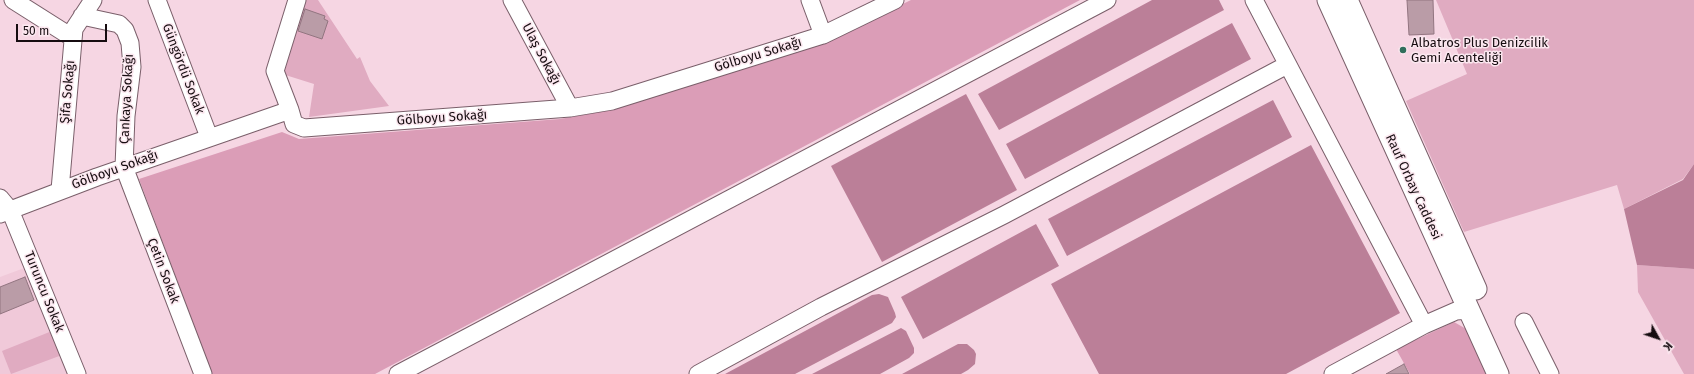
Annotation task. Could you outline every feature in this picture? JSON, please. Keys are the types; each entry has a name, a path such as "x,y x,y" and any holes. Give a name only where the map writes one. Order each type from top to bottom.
{"main road":[{"name":"Rauf Orbay Caddesi","path":"1328,0 1476,307 1514,374"},
{"name":"Rauf Orbay Caddesi","path":"1347,0 1476,307 1498,374"}],"street":[{"name":"Şifa Sokağı","path":"60,190 74,29 92,0"},
{"name":"Güngördü Sokak","path":"157,0 209,137"},
{"path":"290,110 275,71 297,0"},
{"name":"Ulaş Sokağı","path":"512,0 570,108"},
{"path":"810,0 823,35"},
{"name":"Gölboyu Sokağı","path":"3,207 60,190 290,110 294,124 304,128 570,108 612,101 823,35 895,0"},
{"path":"398,374 1107,0"},
{"path":"1254,0 1424,325"},
{"path":"18,2 73,38"},
{"name":"Çankaya Sokağı","path":"82,16 119,24 125,30 130,43 132,67 126,116 124,167"},
{"path":"698,374 821,307 1004,215 1287,65"},
{"name":"Çetin Sokak","path":"124,167 203,374"},
{"name":"Turuncu Sokak","path":"3,207 77,374"},
{"path":"1333,374 1424,325 1456,311 1476,307"},
{"path":"1524,322 1550,374"}],"shaded area":[{"path":"302,0 318,0 357,59 360,57 370,81 389,106 309,117 314,84 279,73"},
{"path":"911,0 1080,0 375,374 212,374 139,179 282,132 299,139 560,119 616,109 823,43"},
{"path":"1152,0 1219,0 1224,10 999,130 978,94"},
{"path":"1436,0 1694,0 1694,164 1683,179 1624,209 1617,185 1464,232 1406,101 1467,74"},
{"path":"1232,23 1251,59 1025,179 1006,144"},
{"path":"966,94 1017,190 882,262 831,166"},
{"path":"1273,100 1292,137 1067,256 1048,219"},
{"path":"1311,145 1400,313 1286,374 1099,374 1051,284"},
{"path":"1694,164 1694,269 1637,265 1624,209 1683,180"},
{"path":"1036,224 1059,266 923,339 901,297"},
{"path":"1637,265 1694,269 1694,374 1684,374 1638,292"},
{"path":"27,267 70,374 0,374 0,277"},
{"path":"879,294 888,297 896,317 892,323 795,374 725,374 872,295"},
{"path":"1454,322 1468,330 1487,374 1410,374 1396,349"},
{"path":"901,328 906,331 914,348 914,353 909,358 880,374 812,374"},
{"path":"52,331 62,355 11,374 2,351"},
{"path":"958,344 967,344 976,354 975,364 961,374 902,374"}],"building":[{"path":"1407,0 1433,0 1434,34 1409,35"},
{"path":"305,9 325,16 324,19 328,21 322,39 298,31"},
{"path":"25,277 34,300 0,314 0,287"},
{"path":"1404,364 1409,374 1386,374"}],"place":[{"name":"Albatros Plus Denizcilik Gemi Acenteliği","path":"1403,50"}]}
